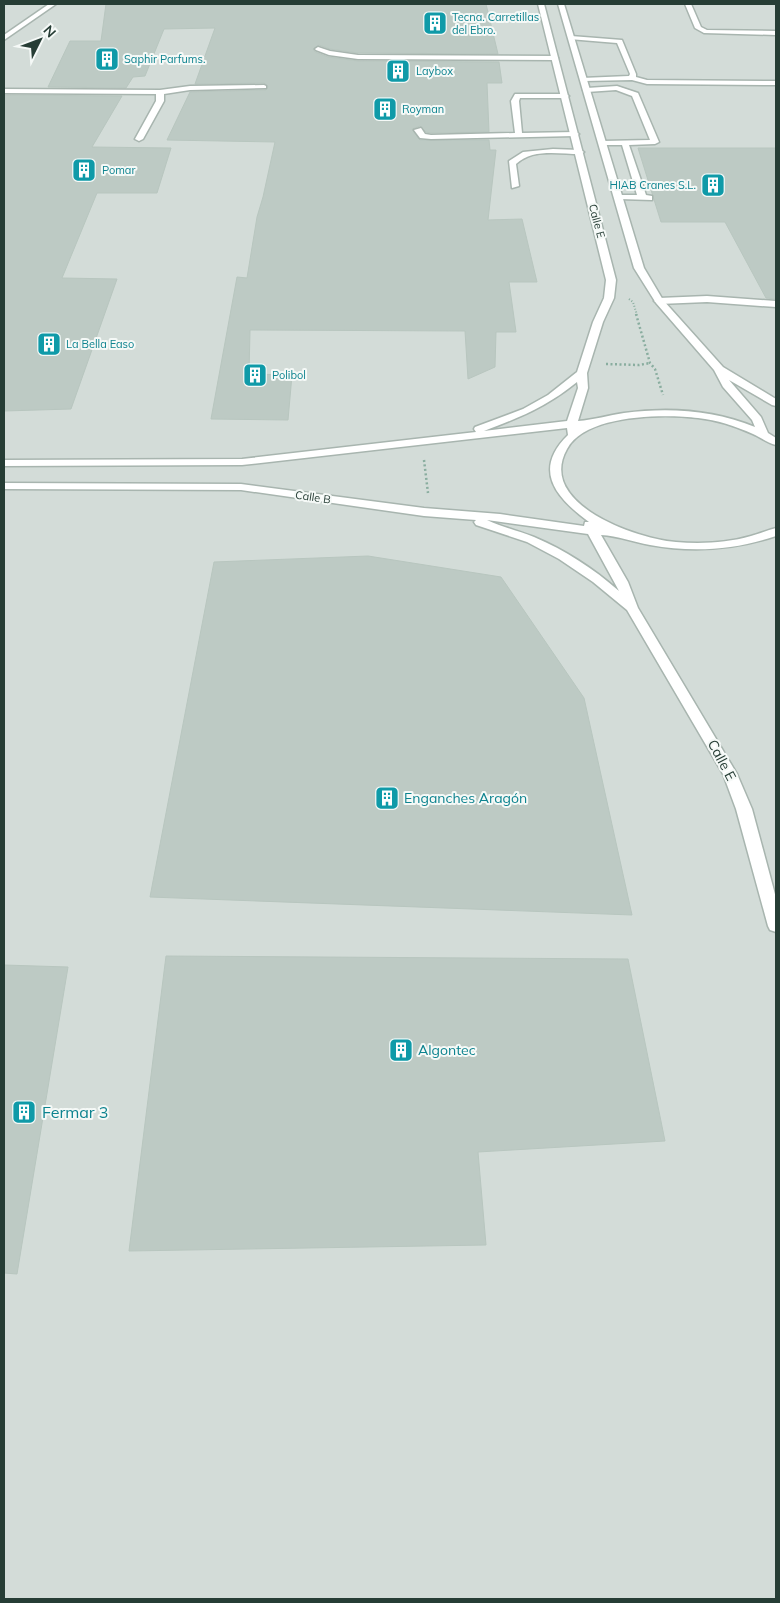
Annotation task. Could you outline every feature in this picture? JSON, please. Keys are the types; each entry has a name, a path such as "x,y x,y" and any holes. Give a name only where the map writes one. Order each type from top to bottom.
{"street":[{"path":"4,38 54,4"},
{"name":"Calle E","path":"541,4 610,266 612,286 582,373 583,388 572,424 571,437"},
{"name":"Calle E","path":"561,4 639,268 659,301 719,369 728,385 764,428"},
{"path":"688,4 698,28 706,32 776,33"},
{"path":"571,38 620,41 633,74 632,78"},
{"path":"318,49 329,53 358,57 555,58"},
{"path":"584,79 632,78 647,82 776,84"},
{"path":"4,90 160,92 190,88 264,87"},
{"path":"587,90 617,88 635,95 655,142 603,143"},
{"path":"139,139 160,101 160,92"},
{"path":"519,135 515,100 518,96 564,96"},
{"path":"418,130 423,136 432,137 574,134"},
{"path":"625,144 642,197"},
{"path":"515,186 512,163 517,156 534,153 580,152"},
{"path":"618,197 652,199"},
{"path":"659,301 707,299 776,304"},
{"name":"Calle E","path":"719,369 776,403"},
{"path":"463,436 527,411 552,397 582,373"},
{"path":"4,463 242,462 463,436 596,423 626,415 660,412 696,414 764,428 776,442"},
{"path":"596,423 571,437 562,447 557,457 556,474 562,492 585,514 620,532 661,543 704,547 744,542 776,532"},
{"name":"Calle B","path":"4,486 241,487 467,516 500,518 591,531 620,532"},
{"name":"Calle E","path":"585,514 591,531 622,582 632,608 730,774 744,810 776,926"},
{"name":"Calle E","path":"467,516 525,537 558,553 592,574 632,608"}],"path":[{"path":"604,364 639,365 650,363 633,302"},
{"path":"423,452 429,499"}],"shaded area":[{"path":"4,4 776,4 776,1599 4,1599"}],"building":[{"path":"106,4 486,4 498,54 358,53 330,49 319,45 313,49 315,52 328,57 358,61 499,62 502,83 487,83 489,132 431,133 426,132 420,126 412,129 420,140 489,140 490,150 496,150 488,220 522,219 537,282 509,282 516,332 496,332 495,367 468,379 465,331 250,330 249,374 292,375 288,420 211,419 237,277 247,278 257,217 275,142 167,140 190,92 266,90 268,86 264,83 195,84 215,28 164,29 145,76 133,77 126,88 48,87 70,41 101,41"},
{"path":"4,95 122,96 92,147 171,148 157,193 97,193 62,278 117,279 71,409 4,411"},
{"name":"HIAB Cranes S.L.","path":"638,148 776,148 776,299 766,298 725,222 661,222"},
{"name":"Enganches Aragón","path":"368,556 501,577 584,698 632,915 150,897 214,562"},
{"name":"Algontec","path":"166,956 628,959 665,1141 478,1152 486,1245 129,1251"},
{"name":"Fermar 3","path":"4,965 68,967 17,1274 4,1273"}],"place":[{"name":"Tecna. Carretillas del Ebro.","path":"435,23"},
{"name":"Saphir Parfums.","path":"107,59"},
{"name":"Laybox","path":"398,71"},
{"name":"Royman","path":"385,109"},
{"name":"Pomar","path":"84,170"},
{"name":"HIAB Cranes S.L.","path":"713,185"},
{"name":"La Bella Easo","path":"49,344"},
{"name":"Polibol","path":"255,375"},
{"name":"Enganches Aragón","path":"387,798"},
{"name":"Algontec","path":"401,1050"},
{"name":"Fermar 3","path":"24,1112"}]}
